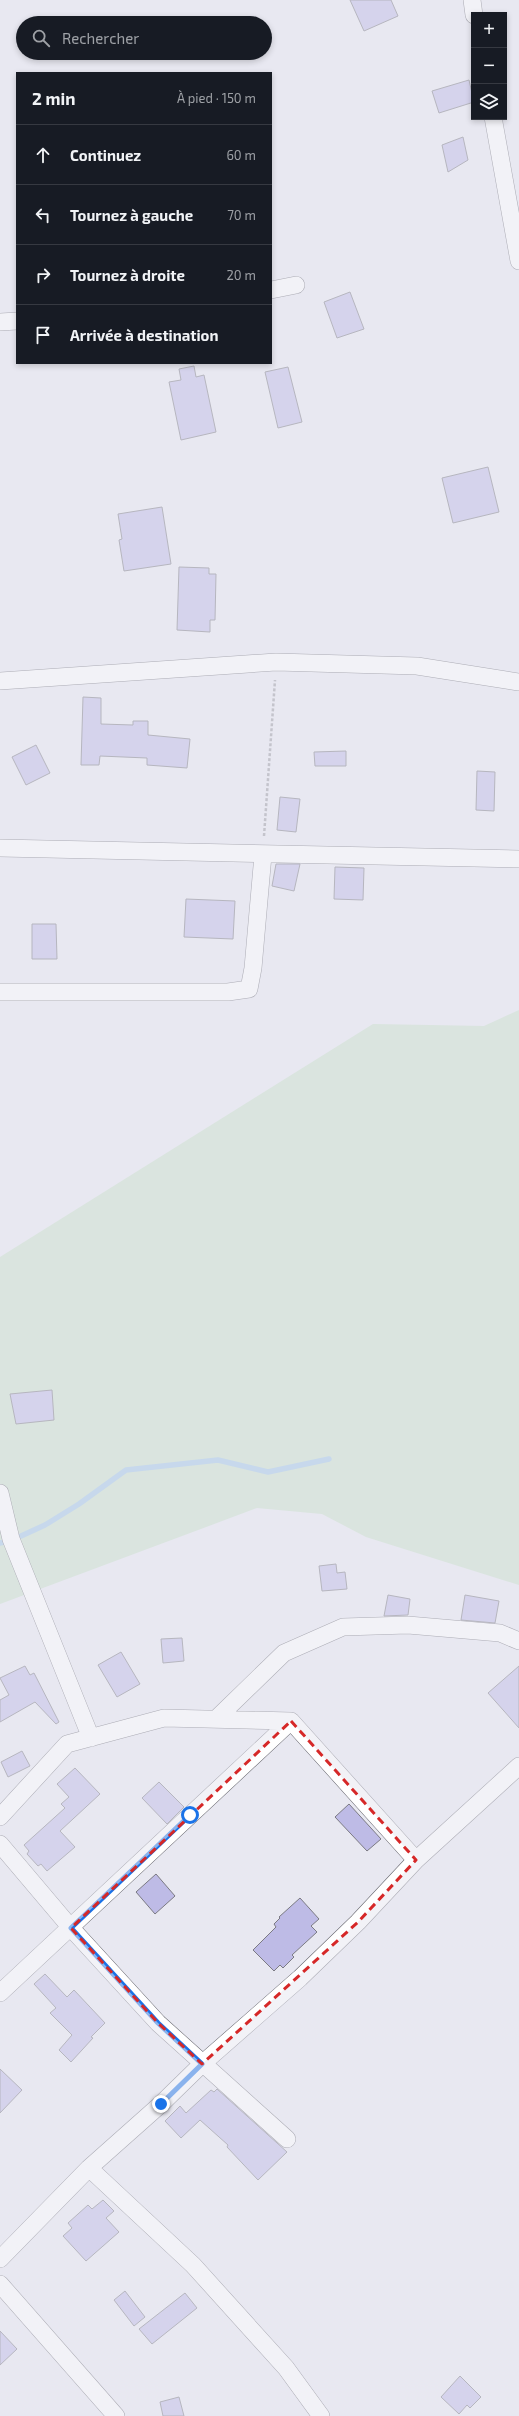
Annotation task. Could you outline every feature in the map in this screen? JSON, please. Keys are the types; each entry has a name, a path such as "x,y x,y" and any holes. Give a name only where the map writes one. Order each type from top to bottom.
{"street":[{"path":"472,0 474,12"},
{"path":"494,120 519,261"},
{"path":"272,290 296,285"},
{"path":"0,322 16,321"},
{"path":"0,681 276,662 417,666 519,682"},
{"path":"0,848 263,855 519,859"},
{"path":"0,992 228,992 249,990 253,968 263,855"},
{"path":"0,1493 11,1539 91,1738"},
{"path":"216,1719 284,1653 343,1627 416,1626 500,1633 519,1640"},
{"path":"0,1817 67,1744 164,1718 291,1721 416,1860"},
{"path":"0,1994 291,1721"},
{"path":"0,2259 89,2168 161,2104 202,2064 305,1973 358,1922 416,1860 519,1766"},
{"path":"0,1844 71,1928 158,2023 287,2139"},
{"path":"89,2168 193,2265 286,2368 321,2416"},
{"path":"0,2284 116,2416"}],"path":[{"path":"263,855 276,662"}],"highlighted area":[{"path":"291,1721 416,1860 358,1922 202,2064 158,2023 71,1928"}],"green space":[{"path":"519,1010 519,1585 366,1537 322,1514 257,1508 0,1604 0,1257 373,1024 484,1026"}],"building":[{"path":"350,0 391,0 398,16 364,31"},
{"path":"469,80 471,89 471,103 439,113 432,91"},
{"path":"463,137 468,160 448,172 442,145"},
{"path":"350,292 364,329 337,338 324,302"},
{"path":"194,366 196,377 204,375 216,432 181,440 169,382 181,380 179,369"},
{"path":"288,367 302,422 278,428 265,372"},
{"path":"488,467 499,512 453,523 442,478"},
{"path":"162,507 171,564 124,571 119,540 122,539 118,514"},
{"path":"179,567 209,568 209,574 216,574 215,620 210,620 210,632 177,630"},
{"path":"83,697 101,698 101,724 133,725 133,721 148,721 148,735 190,739 187,768 147,765 147,758 100,756 99,765 81,765"},
{"path":"36,745 50,773 26,785 12,757"},
{"path":"346,751 346,766 315,766 314,752"},
{"path":"477,771 495,772 494,811 476,810"},
{"path":"280,797 300,799 296,832 277,830"},
{"path":"276,864 300,864 294,891 272,886"},
{"path":"335,867 364,868 363,900 334,899"},
{"path":"186,899 235,901 233,939 184,937"},
{"path":"32,924 56,924 57,959 32,959"},
{"path":"52,1390 54,1420 16,1424 10,1394"},
{"path":"336,1564 337,1573 345,1572 347,1589 322,1591 319,1566"},
{"path":"388,1595 410,1599 408,1615 384,1616"},
{"path":"465,1595 499,1601 495,1623 461,1620"},
{"path":"182,1638 184,1661 163,1663 161,1639"},
{"path":"121,1652 140,1684 117,1697 98,1665"},
{"path":"25,1666 30,1675 34,1673 59,1722 56,1724 35,1702 0,1722 0,1700 9,1695 0,1678"},
{"path":"519,1666 519,1728 488,1693"},
{"path":"22,1751 30,1766 8,1777 1,1762"},
{"path":"75,1768 100,1794 60,1831 75,1847 47,1871 41,1864 38,1866 27,1854 29,1851 24,1845 65,1808 61,1804 69,1797 57,1784"},
{"path":"159,1782 184,1807 167,1824 142,1798"},
{"path":"349,1804 381,1839 367,1851 335,1817"},
{"path":"156,1874 175,1896 155,1914 136,1892"},
{"path":"300,1898 319,1919 311,1926 317,1932 292,1955 294,1957 283,1968 280,1965 274,1971 253,1950 276,1927 274,1924 280,1918 279,1917"},
{"path":"45,1974 67,1997 74,1990 105,2023 91,2037 93,2038 71,2062 59,2050 72,2035 50,2013 56,2008 34,1984"},
{"path":"0,2069 22,2090 0,2113"},
{"path":"217,2089 287,2152 258,2180 227,2147 228,2145 200,2120 181,2138 165,2121 180,2106 186,2113 211,2090 214,2092"},
{"path":"103,2200 114,2211 106,2218 119,2232 86,2261 63,2236 72,2228 68,2223 88,2205 92,2209"},
{"path":"125,2291 145,2317 134,2326 114,2300"},
{"path":"185,2293 197,2308 152,2344 139,2329"},
{"path":"0,2331 17,2349 0,2365"},
{"path":"460,2376 481,2397 470,2408 467,2405 459,2414 441,2397"},
{"path":"179,2397 184,2416 163,2416 160,2402"}],"waterway":[{"path":"21,1536 45,1525 79,1504 126,1470 218,1460 268,1472 329,1459"},
{"path":"0,1543 4,1542"}],"route":[{"path":"161,2104 202,2064 158,2023 71,1928 190,1815"}]}
